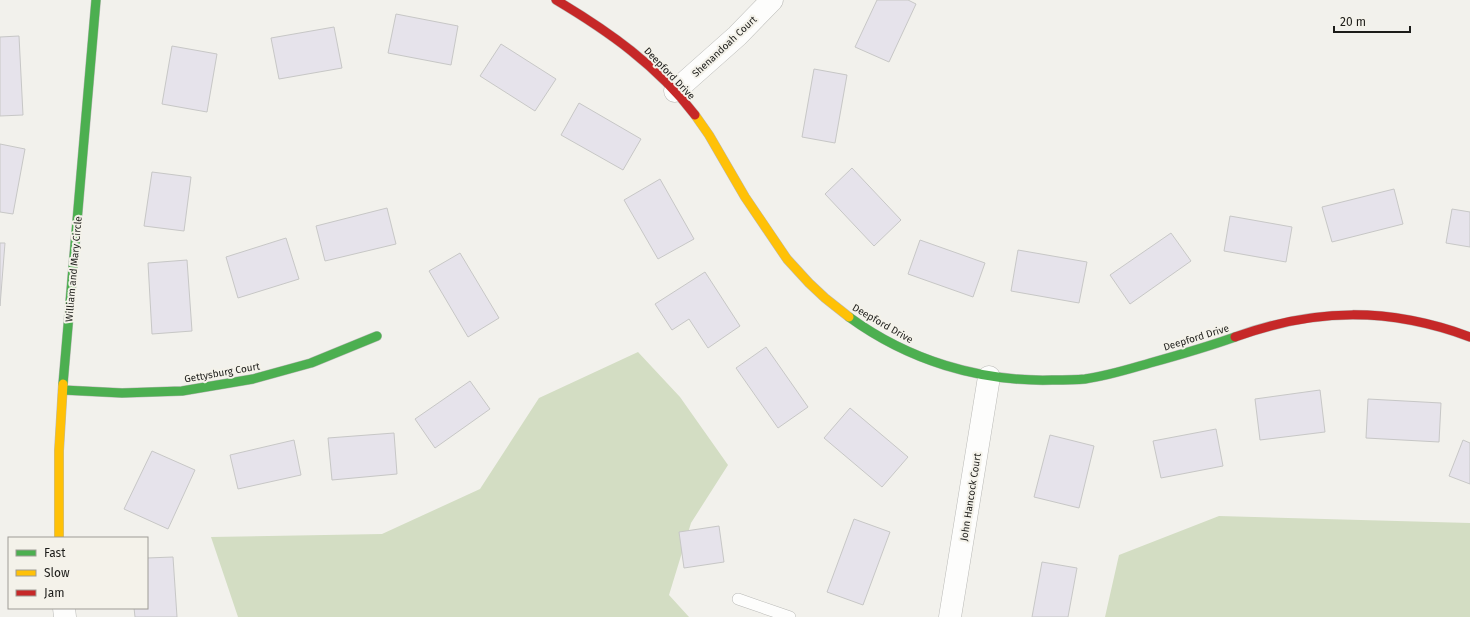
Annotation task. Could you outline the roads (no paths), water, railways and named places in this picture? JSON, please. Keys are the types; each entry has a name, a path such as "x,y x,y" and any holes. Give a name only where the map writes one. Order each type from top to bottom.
{"street":[{"name":"William and Mary Circle","path":"59,537 59,451 63,390 96,0"},
{"name":"Deepford Drive","path":"556,0 601,27 633,51 675,91 704,126 746,198 793,267 831,304 860,325 898,347 930,361 990,377 1043,381 1087,378 1166,358 1280,323 1314,317 1366,315 1410,320 1459,333 1470,338"},
{"name":"Shenandoah Court","path":"675,91 737,36 772,0"},
{"name":"Gettysburg Court","path":"63,390 122,393 182,391 253,379 311,363 377,336"},
{"name":"John Hancock Court","path":"950,617 990,377"}],"lane":[{"path":"738,599 790,617"}]}
